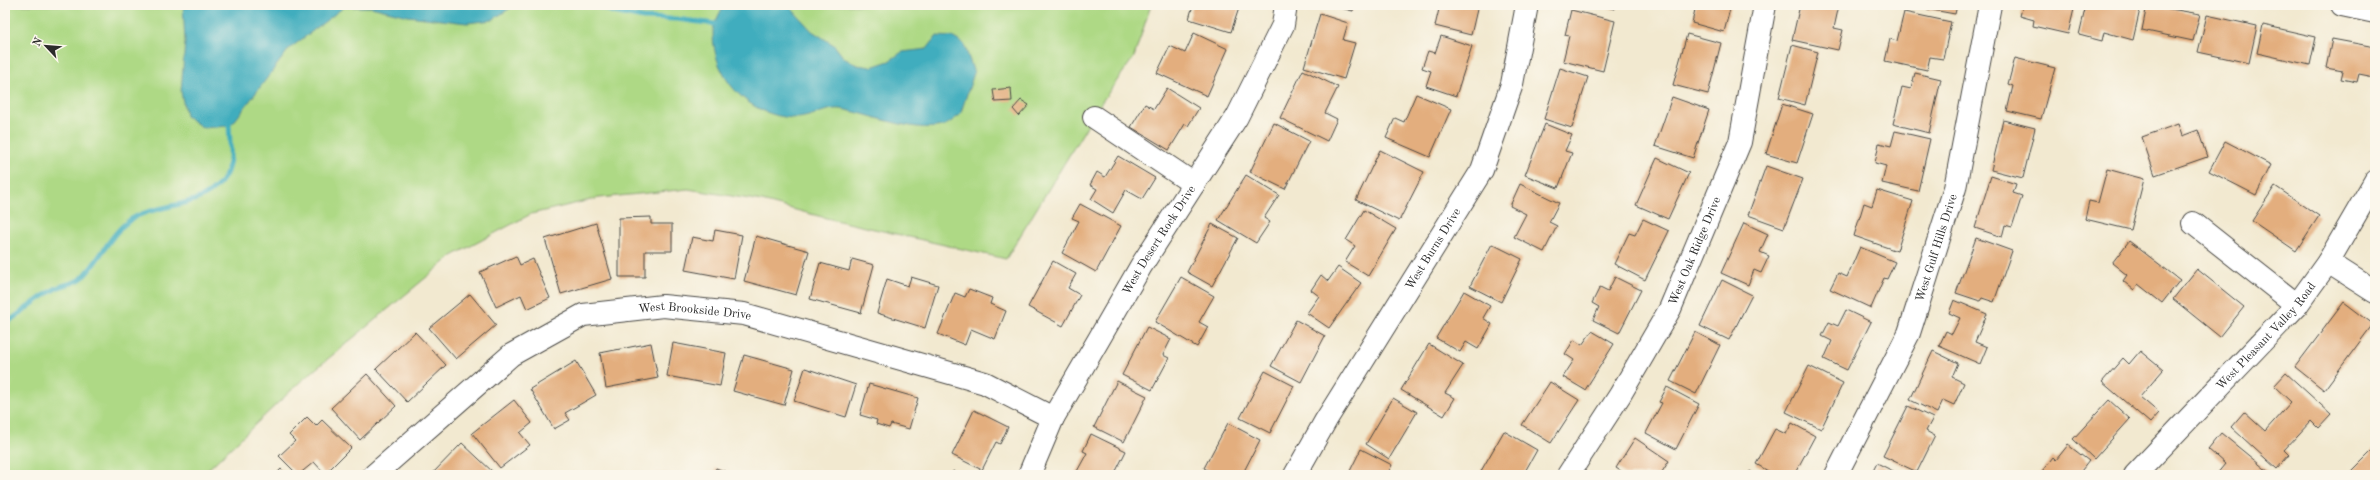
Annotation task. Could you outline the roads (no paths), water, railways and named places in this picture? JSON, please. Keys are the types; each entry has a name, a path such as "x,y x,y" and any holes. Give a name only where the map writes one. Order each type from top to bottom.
{"street":[{"name":"West Desert Rock Drive","path":"1029,475 1053,418 1141,266 1237,117 1283,25 1286,5"},
{"name":"West Burns Drive","path":"1295,475 1326,420 1482,170 1512,84 1527,5"},
{"name":"West Oak Ridge Drive","path":"1568,475 1620,395 1673,302 1740,142 1765,5"},
{"name":"West Gulf Hills Drive","path":"1836,475 1909,333 1955,188 1990,5"},
{"path":"2342,5 2375,12"},
{"path":"1094,116 1194,184"},
{"name":"West Pleasant Valley Road","path":"2135,475 2297,305 2328,262 2375,181"},
{"path":"2193,223 2297,305"},
{"path":"2328,262 2375,292"},
{"name":"West Brookside Drive","path":"374,475 511,355 583,315 663,306 752,316 985,383 1053,418"}],"water":[{"path":"183,5 515,5 492,20 467,23 408,16 371,7 344,7 289,49 233,123 229,126 203,128 186,116 181,92 185,42"},
{"path":"724,5 788,5 812,31 834,45 844,58 857,65 871,67 889,61 902,52 927,49 937,36 952,37 964,44 974,73 960,115 944,125 918,127 841,109 829,110 800,118 777,116 762,110 748,102 736,92 726,79 719,65 715,49 713,30 715,22"}],"waterway":[{"path":"594,5 613,12 643,18 676,19 715,24"},
{"path":"5,324 58,287 77,281 83,277 114,236 128,221 148,212 192,201 203,196 221,182 230,161 229,121"}]}
